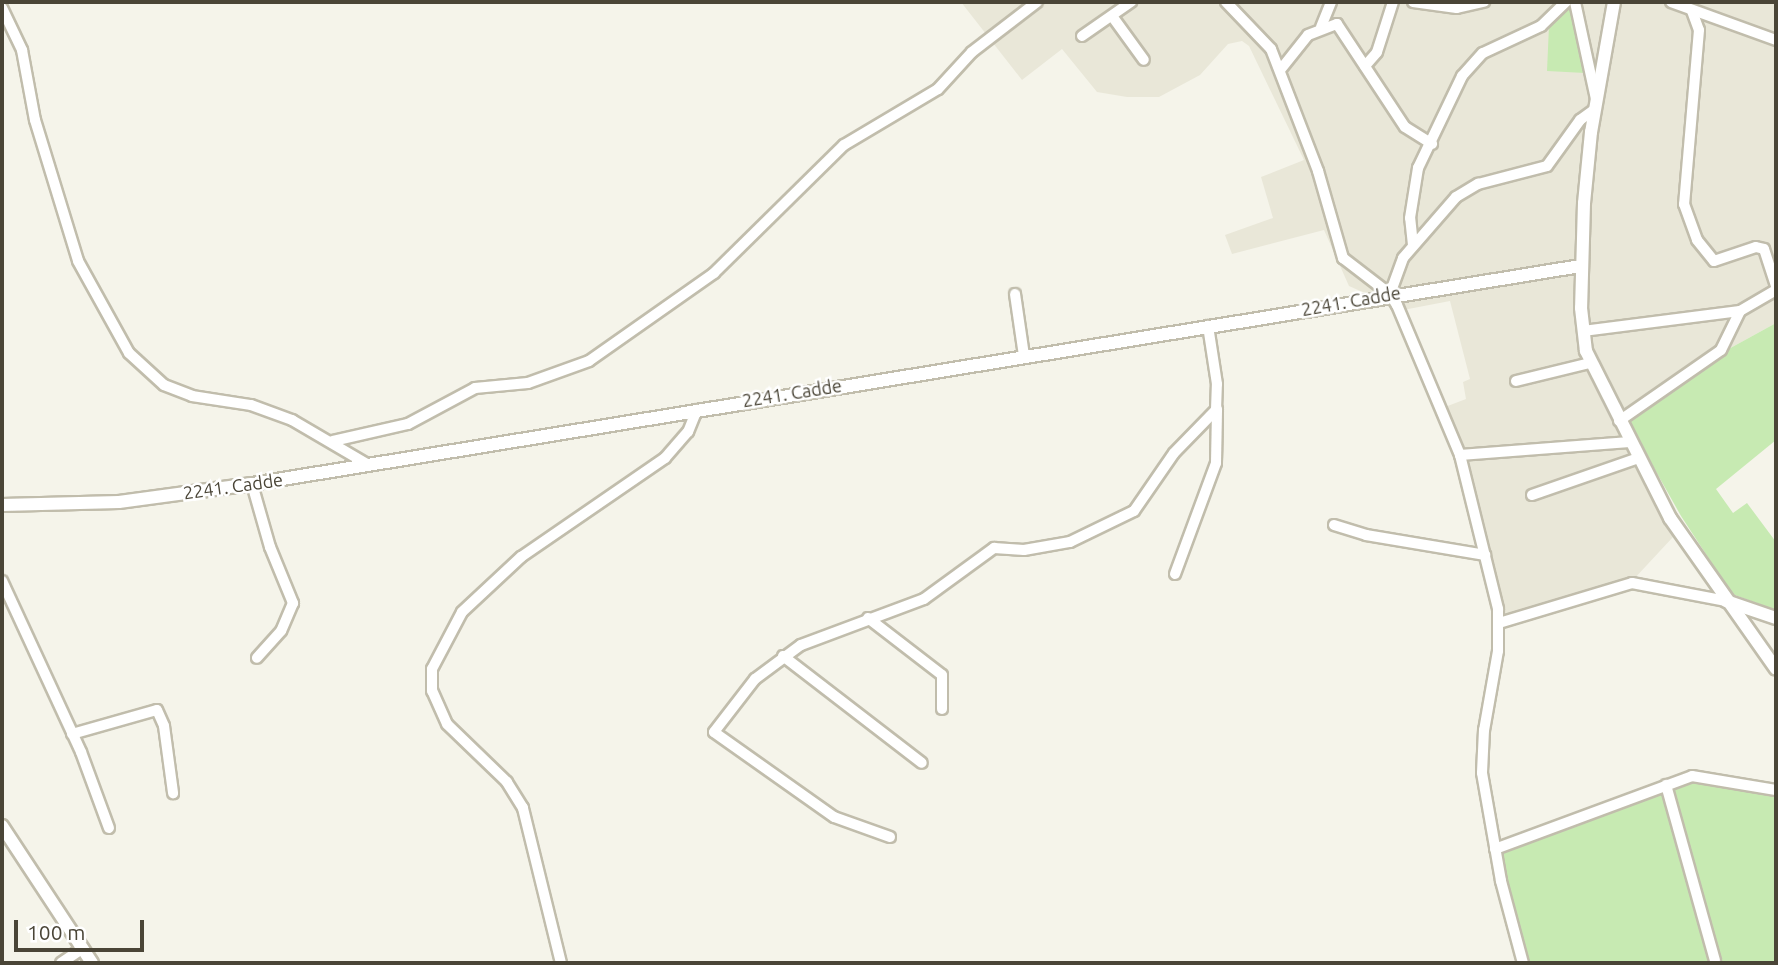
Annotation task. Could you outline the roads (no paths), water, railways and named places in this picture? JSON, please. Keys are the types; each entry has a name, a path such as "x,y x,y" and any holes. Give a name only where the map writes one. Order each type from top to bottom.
{"street":[{"path":"333,441 408,424 475,388 543,379 589,360 721,268 844,145 938,89 972,52 1037,2"},
{"path":"1082,36 1131,2"},
{"path":"1226,2 1271,49 1281,69 1318,171 1343,258 1390,295 1460,455 1499,623 1482,760 1495,849 1523,963"},
{"path":"1321,27 1331,2"},
{"path":"1365,66 1377,52 1393,2"},
{"path":"1413,2 1457,8 1484,2"},
{"path":"1413,245 1413,190 1418,168 1432,144 1462,76 1476,59 1541,26 1566,2"},
{"path":"1575,2 1595,104"},
{"path":"1614,2 1595,104 1581,266 1583,331 1590,363 1686,545 1776,669"},
{"path":"1671,2 1776,40"},
{"path":"2,8 22,50 35,120 78,261 129,353 164,384 192,396 251,405 333,441 367,464"},
{"path":"1583,331 1740,311 1776,288 1763,249 1756,247 1714,261 1697,240 1684,204 1699,30 1692,11"},
{"path":"1112,16 1144,61"},
{"path":"1281,69 1308,35 1321,27 1343,27 1405,127 1432,144"},
{"path":"1390,295 1413,245 1447,205 1468,188 1547,166 1595,104"},
{"name":"2241. Cadde","path":"2,505 119,502 253,484 1390,295 1581,266"},
{"path":"1015,294 1024,356"},
{"path":"1619,421 1721,350 1740,311"},
{"path":"1175,574 1216,463 1217,405 1208,326"},
{"path":"1516,381 1590,363"},
{"path":"890,837 834,817 714,732 755,679 783,656 868,618 923,599 994,548 1024,550 1070,542 1126,516 1140,506 1168,461 1210,420 1217,405"},
{"path":"561,963 523,808 507,782 447,724 432,691 432,669 462,612 526,553 665,458 688,432 697,410"},
{"path":"1460,455 1630,442"},
{"path":"1532,495 1638,458"},
{"path":"253,484 270,547 293,603 281,631 257,657"},
{"path":"1334,525 1485,555"},
{"path":"2,581 72,734 109,828"},
{"path":"1499,623 1632,583 1726,601 1776,618"},
{"path":"868,618 942,675 942,709"},
{"path":"783,656 922,763"},
{"path":"72,734 157,710 173,793"},
{"path":"1495,849 1666,785 1701,775 1776,790"},
{"path":"1666,785 1715,960"},
{"path":"2,826 6,844 92,963"},
{"path":"61,963 82,949"}]}
